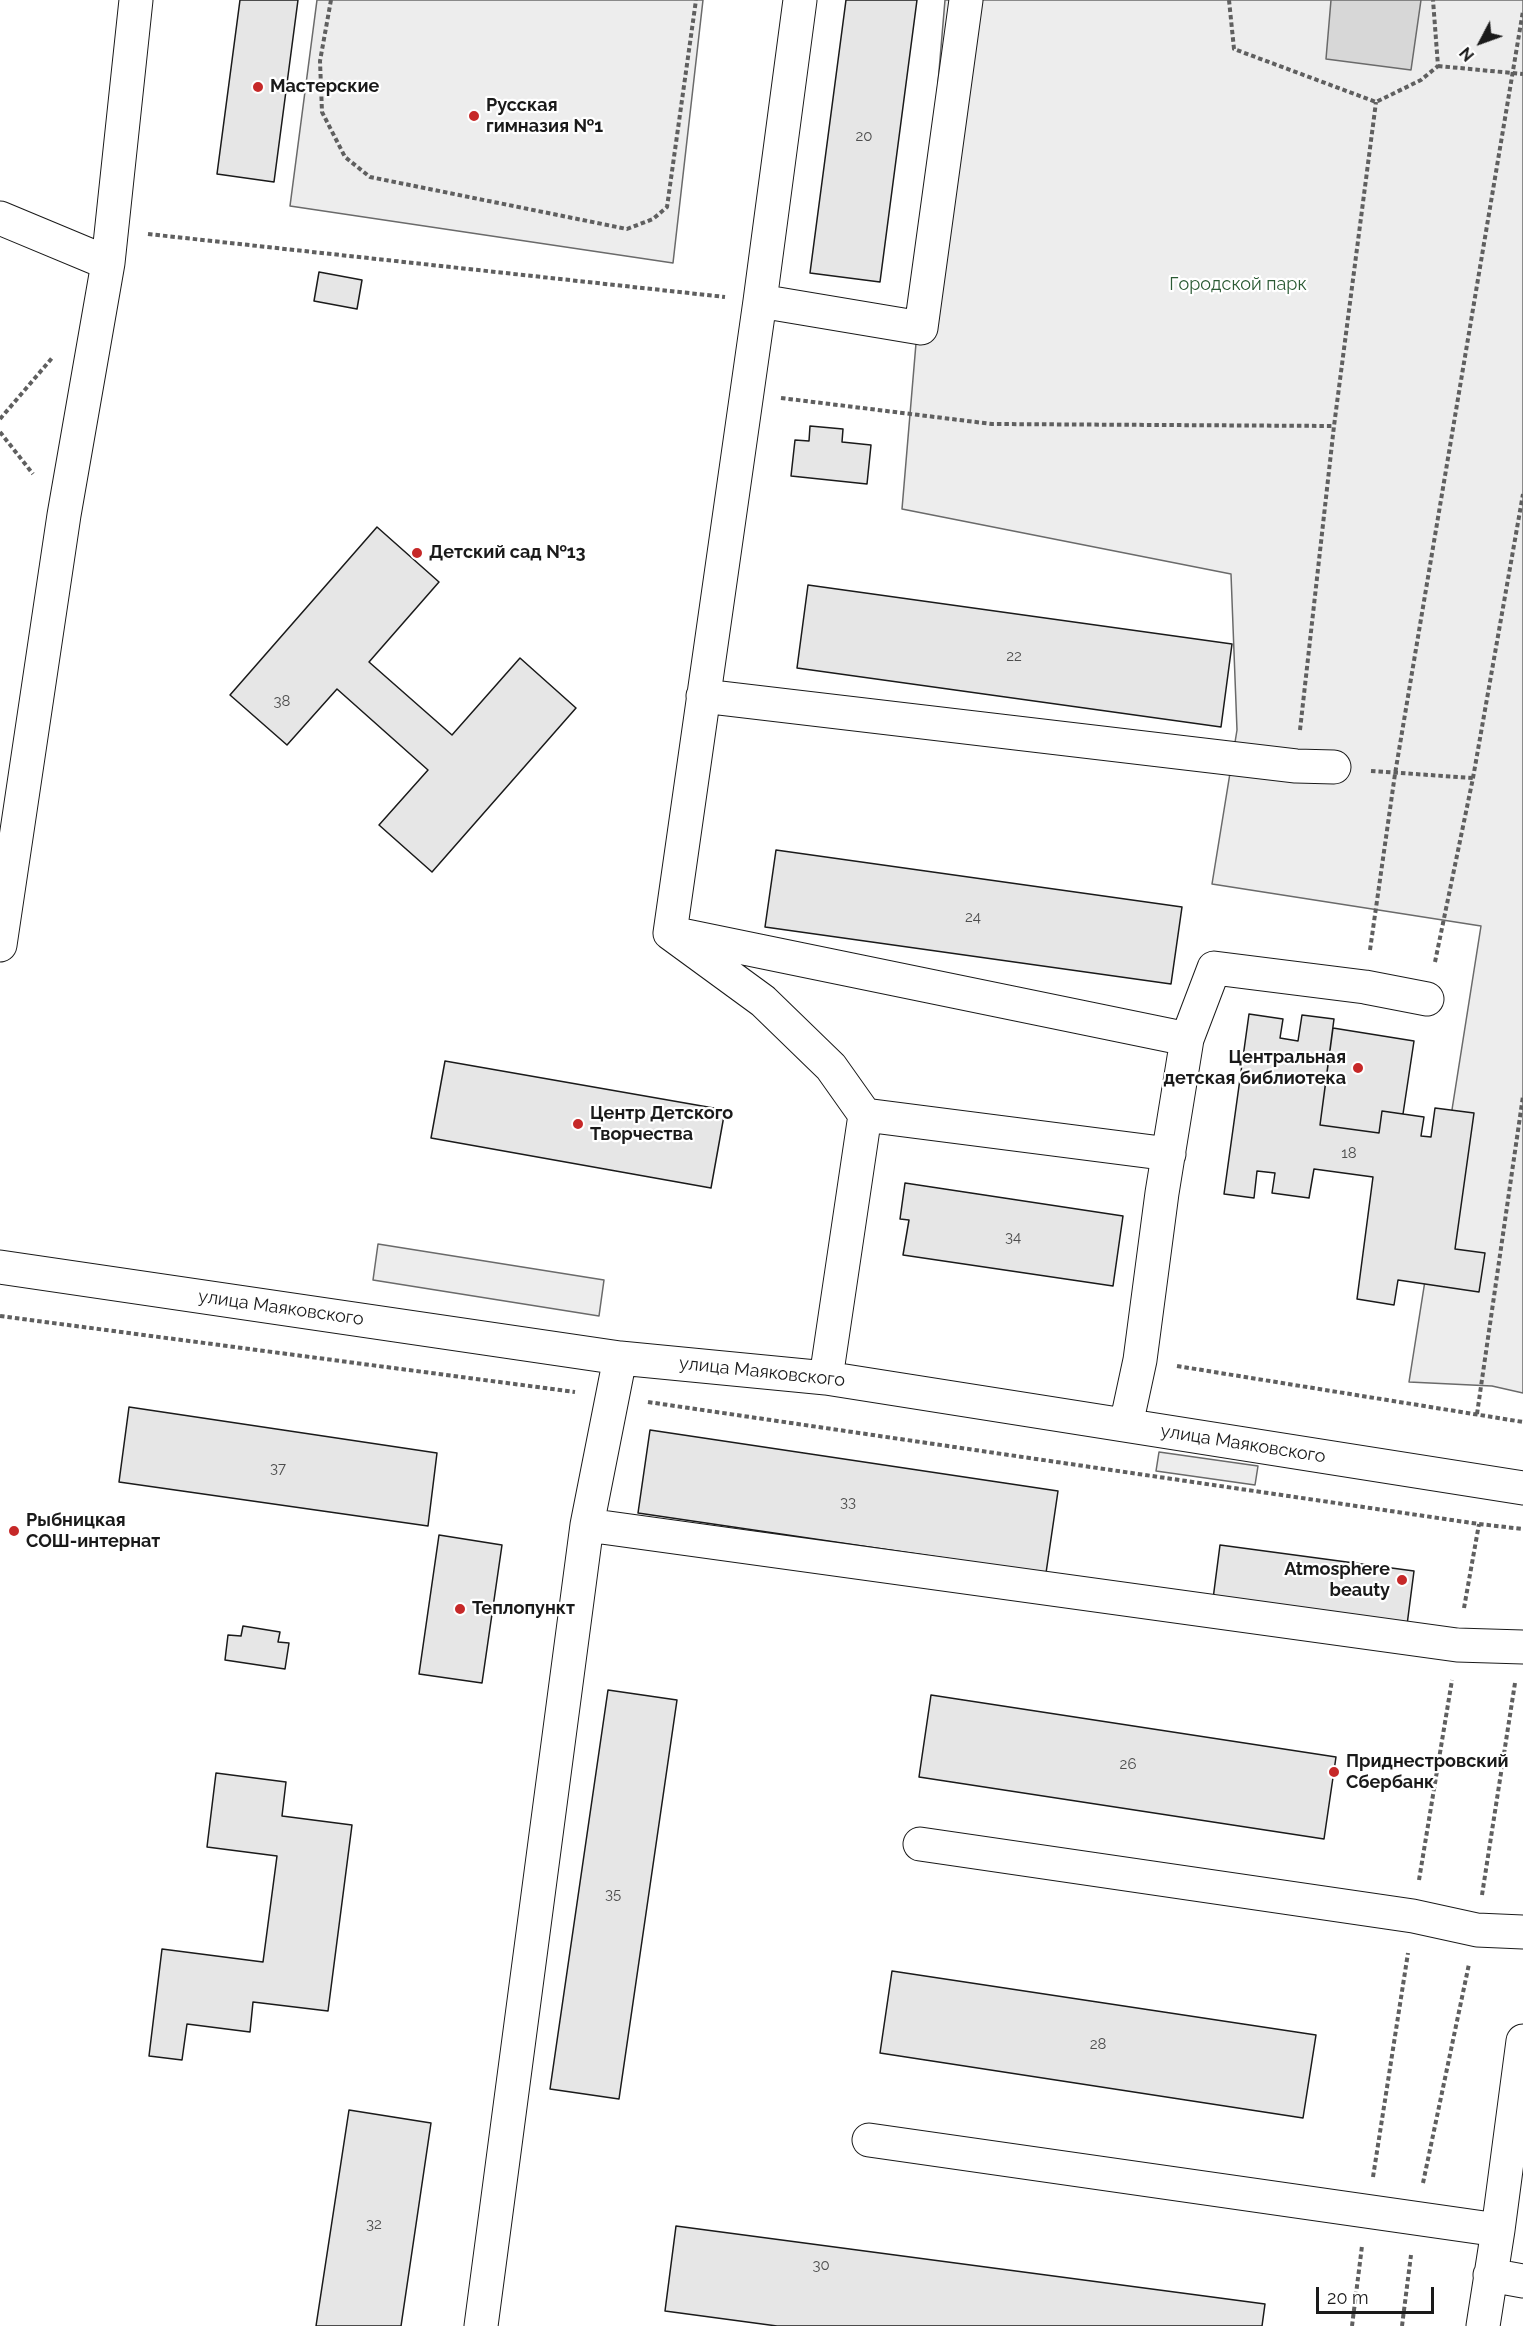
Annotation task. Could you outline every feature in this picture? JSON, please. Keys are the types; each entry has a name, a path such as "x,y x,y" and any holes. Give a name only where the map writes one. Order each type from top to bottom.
{"street":[{"path":"0,945 64,515 108,263 136,0"},
{"path":"670,933 760,301 800,0"},
{"path":"760,301 921,328 966,0"},
{"path":"0,218 108,263"},
{"path":"704,696 1296,766 1334,767"},
{"path":"670,933 1187,1039"},
{"path":"670,933 763,1001 831,1067 865,1115 826,1377"},
{"path":"1126,1425 1140,1360 1187,1039 1214,968 1365,987 1427,999"},
{"path":"865,1115 1169,1154"},
{"name":"улица Маяковского","path":"0,1267 620,1358 826,1377 1523,1488"},
{"path":"481,2326 587,1525 620,1358"},
{"path":"587,1525 1446,1644 1522,1647"},
{"path":"920,1844 1413,1916 1477,1930 1523,1932"},
{"path":"1483,2326 1498,2230 1514,2172 1523,2042"},
{"path":"869,2140 1498,2230"},
{"path":"1490,2276 1523,2281"}],"path":[{"path":"331,0 320,62 322,112 345,157 370,177 627,229 653,219 667,207 696,0"},
{"path":"1229,0 1234,49 1376,102 1421,80 1438,66 1523,74"},
{"path":"1433,0 1438,66"},
{"path":"1365,987 1395,774 1523,10"},
{"path":"1296,766 1334,426 1376,102"},
{"path":"111,230 760,301"},
{"path":"747,394 992,424 1334,426"},
{"path":"1427,999 1473,778 1523,494"},
{"path":"1334,767 1395,774 1473,778"},
{"path":"1477,1414 1523,1096"},
{"path":"0,1316 612,1397 1467,1523 1523,1529"},
{"path":"1140,1360 1523,1422"},
{"path":"1401,2326 1415,2219 1477,1930 1522,1647"}],"shaded area":[{"name":"Русская гимназия №1","path":"317,0 703,0 673,263 290,206"},
{"name":"Городской парк","path":"945,0 1523,0 1523,1393 1492,1386 1409,1382 1481,926 1212,884 1237,730 1231,574 902,509"},
{"path":"1331,0 1421,0 1411,70 1326,59"},
{"path":"378,1244 604,1280 599,1316 373,1280"},
{"path":"1159,1452 1258,1466 1255,1485 1156,1471"}],"building":[{"name":"Мастерские","path":"240,0 298,0 274,182 217,174"},
{"path":"846,0 917,0 880,282 810,273"},
{"path":"319,272 362,280 357,309 314,301"},
{"path":"810,426 843,429 842,442 871,445 867,484 791,476 795,440 809,441"},
{"path":"377,527 439,582 369,662 452,735 520,658 576,708 432,872 379,825 428,770 337,689 287,745 230,695"},
{"path":"808,585 1232,644 1221,727 797,668"},
{"path":"776,850 1182,907 1171,984 765,927"},
{"path":"1249,1014 1283,1019 1280,1038 1298,1041 1302,1015 1334,1019 1320,1125 1379,1133 1382,1111 1424,1117 1421,1136 1431,1137 1435,1108 1474,1113 1455,1249 1485,1253 1479,1292 1398,1280 1394,1305 1357,1299 1373,1177 1314,1169 1309,1198 1272,1193 1275,1173 1257,1171 1254,1198 1224,1194"},
{"path":"1333,1028 1414,1041 1403,1114 1382,1111 1379,1133 1320,1125"},
{"name":"Центр Детского Творчества","path":"445,1061 725,1110 711,1188 431,1138"},
{"path":"905,1183 1123,1216 1113,1286 903,1255 909,1220 900,1219"},
{"path":"129,1407 437,1453 428,1526 119,1482"},
{"path":"650,1430 1058,1491 1046,1573 638,1513"},
{"name":"Теплопункт","path":"439,1535 502,1545 482,1683 419,1674"},
{"path":"1220,1545 1414,1571 1407,1625 1213,1599"},
{"path":"243,1626 280,1632 278,1642 289,1643 285,1669 225,1660 228,1635 241,1636"},
{"path":"608,1690 677,1700 619,2099 550,2089"},
{"path":"931,1695 1336,1757 1324,1839 919,1777"},
{"path":"216,1773 286,1782 282,1816 352,1825 328,2011 253,2002 250,2032 187,2024 182,2060 149,2056 162,1949 263,1962 277,1856 207,1847"},
{"path":"892,1971 1316,2035 1303,2118 880,2053"},
{"path":"349,2110 431,2123 401,2326 316,2326"},
{"path":"676,2226 1265,2304 1262,2326 777,2326 665,2311"}],"place":[{"name":"Мастерские","path":"258,87"},
{"name":"Русская гимназия №1","path":"474,116"},
{"name":"Детский сад №13","path":"417,553"},
{"name":"Центральная детская библиотека","path":"1358,1068"},
{"name":"Центр Детского Творчества","path":"578,1124"},
{"name":"Рыбницкая СОШ-интернат","path":"14,1531"},
{"name":"Atmosphere beauty","path":"1402,1580"},
{"name":"Теплопункт","path":"460,1609"},
{"name":"Приднестровский Сбербанк","path":"1334,1772"}]}
